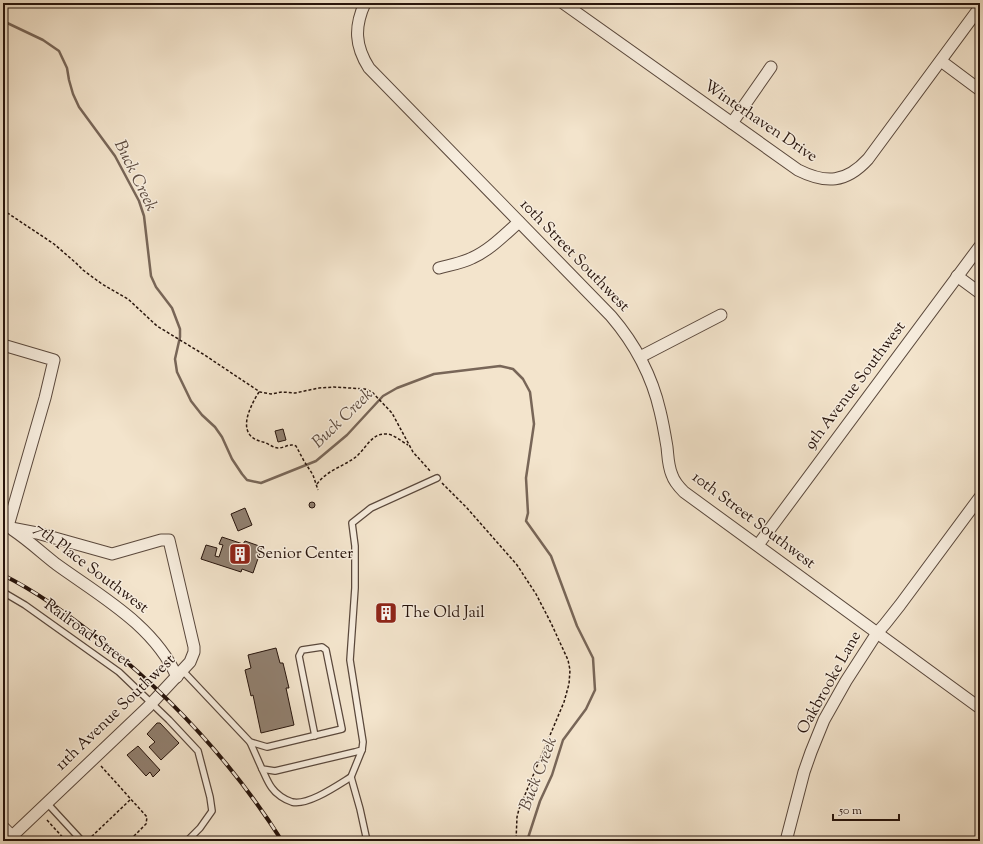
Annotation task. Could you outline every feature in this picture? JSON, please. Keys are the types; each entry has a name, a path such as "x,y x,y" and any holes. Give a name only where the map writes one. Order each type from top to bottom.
{"street":[{"name":"10th Street Southwest","path":"365,3 359,17 358,40 364,59 375,74 622,328 648,373 655,392 664,430 669,465 674,480 684,492 980,708"},
{"name":"Winterhaven Drive","path":"563,3 798,170 821,179 841,178 855,171 868,159 980,7"},
{"path":"941,61 980,90"},
{"path":"732,123 772,67"},
{"path":"439,268 471,259 480,254 488,249 519,222"},
{"name":"9th Avenue Southwest","path":"758,545 980,246"},
{"path":"957,276 980,293"},
{"path":"640,357 721,315"},
{"path":"3,345 54,360 7,526"},
{"name":"Oakbrooke Lane","path":"786,841 804,772 824,720 846,681 877,633 900,605 980,497"},
{"name":"11th Avenue Southwest","path":"7,526 112,554 155,542 169,540 188,617 194,652 190,662 152,703 10,839"},
{"name":"7th Place Southwest","path":"7,526 139,624 180,674"},
{"path":"3,827 10,839"}],"lane":[{"path":"367,841 351,777 364,742 350,660 355,588 352,523 371,508 437,478"},
{"name":"Railroad Street","path":"3,592 30,609 119,672 152,703 198,751 210,797 212,811 200,828 187,841"},
{"path":"250,742 267,747 342,730 326,650 322,647 302,650 300,656 315,736"},
{"path":"180,674 250,742 272,788 281,796 293,802 304,801 317,796 351,777"},
{"path":"262,769 275,771 362,750"},
{"path":"46,803 82,841"}],"path":[{"path":"3,210 54,244 76,262 83,270 102,284 128,299 158,327 259,392 271,394 282,392 295,393 319,388 334,387 365,389 372,392 392,413 409,446 424,464 467,508 517,565 536,594 551,623 568,660 570,670 567,693 521,803 517,817 516,841"},
{"path":"259,392 251,407 247,420 246,429 249,434 258,442 278,448 292,444 296,446 313,475 318,490"},
{"path":"317,484 321,478 357,456 368,442 381,434 387,434 409,446"},
{"path":"101,766 147,817 146,824 129,841"},
{"path":"87,841 131,799"},
{"path":"46,820 66,841"}],"building":[{"path":"283,429 286,440 278,442 275,431"},
{"path":"312,502 315,505 312,508 309,505"},
{"path":"245,508 252,525 238,531 231,514"},
{"name":"Senior Center","path":"222,537 243,544 245,541 262,547 253,573 242,569 241,572 201,559 206,545 217,548 215,556 219,557 223,545 219,544"},
{"name":"The Old Jail","path":"389,609 390,615 384,617 383,611"},
{"path":"276,648 280,663 283,663 289,688 286,688 294,725 261,733 253,695 251,696 245,670 251,668 248,655"},
{"path":"157,723 160,723 179,743 161,760 149,747 155,742 147,734"},
{"path":"138,746 160,770 153,777 150,772 146,776 127,755"}],"waterway":[{"name":"Buck Creek","path":"3,21 43,40 59,51 67,68 73,94 79,107 115,156 139,201 144,216 151,276 156,287 172,308 180,329 180,337 175,359 177,372 191,401 202,415 215,427 222,437 232,459 247,480 261,483 316,461 347,435 383,396 397,388 434,374 500,366 513,369 523,379 530,392 534,424 526,478 528,513 526,521 551,556 577,626 593,658 595,690 586,709 563,740 552,775 540,801 527,841"}],"railway":[{"path":"3,575 67,615 104,643 154,687 201,734 223,760 244,786 282,841"}],"place":[{"name":"Senior Center","path":"240,554"},
{"name":"The Old Jail","path":"386,613"}]}
